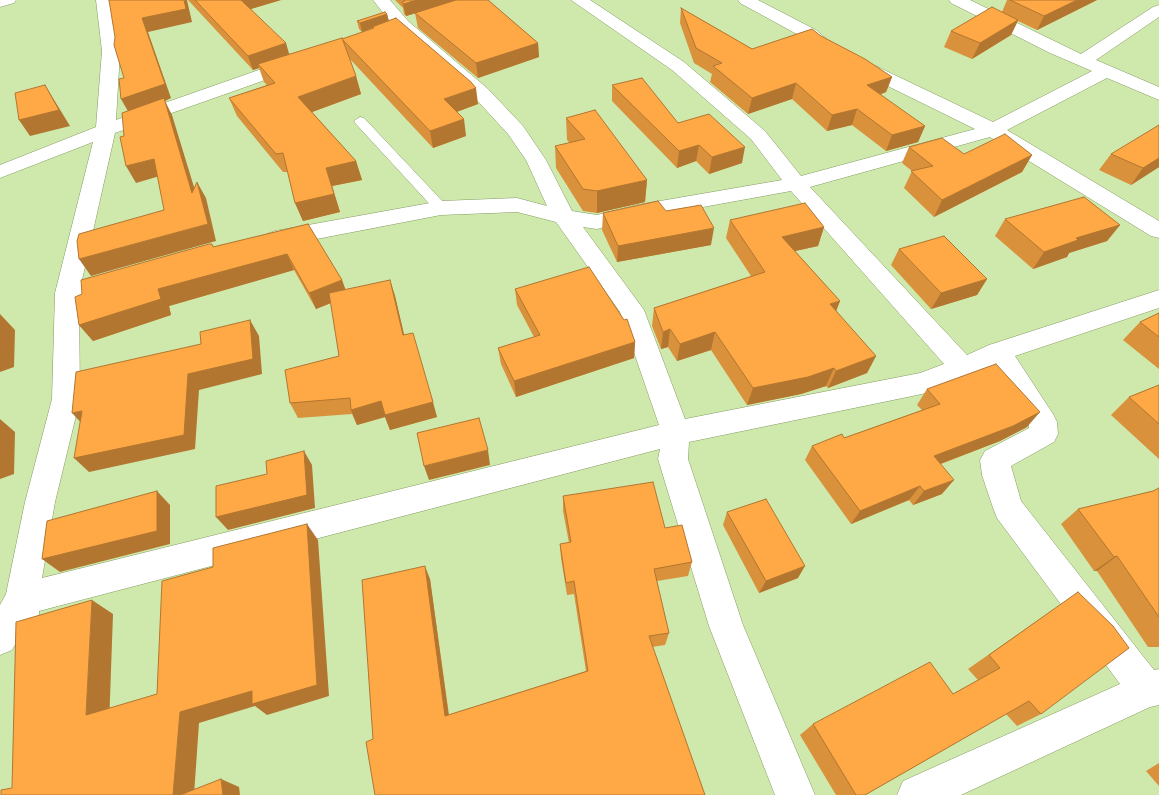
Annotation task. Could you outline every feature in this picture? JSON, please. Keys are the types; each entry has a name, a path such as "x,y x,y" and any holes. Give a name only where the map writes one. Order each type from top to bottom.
{"street":[{"path":"0,2 8,0"},
{"path":"10,648 22,599 40,502 66,399 67,293 106,130 111,51 104,0"},
{"path":"381,0 401,26 481,93 516,130 536,160 564,217 632,310 676,433 672,459 726,626 794,795"},
{"path":"579,0 678,66 758,135 796,184 963,368"},
{"path":"746,0 810,34 824,46 853,62 992,130 1159,232"},
{"path":"957,0 1082,61 1159,94"},
{"path":"1082,61 1159,10"},
{"path":"0,172 106,130 309,58"},
{"path":"255,243 342,225 441,208 517,205 564,217 597,222 637,212 796,184 992,130 1106,71"},
{"path":"67,293 132,275"},
{"path":"22,599 676,433 922,383 963,368 998,352 1159,299"},
{"path":"917,795 1153,689 1008,508 997,475 995,460 1044,434 1042,422 998,352"}],"lane":[{"path":"360,121 441,208"}],"building":[{"path":"109,0 184,0 186,9 142,18 165,84 121,99 119,79 124,78 114,45 115,37"},
{"path":"195,0 241,0 286,43 248,56"},
{"path":"404,0 417,0 403,4"},
{"path":"456,0 488,0 538,43 476,63 415,13"},
{"path":"1010,0 1077,0 1044,16"},
{"path":"992,7 1018,20 980,43 951,31"},
{"path":"681,8 752,49 812,29 821,36 865,59 892,77 867,85 925,126 892,135 857,109 832,115 796,83 752,98 713,66 722,63 696,48"},
{"path":"385,12 387,14 360,23 357,21"},
{"path":"396,18 476,88 444,99 464,119 430,131 342,39"},
{"path":"342,38 356,76 298,97 356,161 326,168 334,194 295,203 283,153 276,154 229,98 275,83 258,64"},
{"path":"642,78 678,123 709,114 745,147 712,157 699,145 679,151 612,85"},
{"path":"45,85 59,110 19,120 15,93"},
{"path":"164,98 192,193 197,182 208,224 79,259 77,241 79,234 164,210 154,159 126,166 120,137 124,136 122,113"},
{"path":"595,110 647,180 597,191 583,189 555,146 585,139 566,118"},
{"path":"1159,125 1159,158 1143,168 1111,154"},
{"path":"1005,134 1032,155 942,200 911,171 933,166 909,147 942,138 964,154"},
{"path":"1084,197 1120,225 1076,238 1078,240 1044,252 1005,219"},
{"path":"658,201 666,211 701,205 714,228 618,246 603,213"},
{"path":"805,203 824,227 782,237 840,301 830,304 876,356 836,371 834,368 808,377 753,388 715,332 680,344 670,329 663,332 654,308 765,272 730,220"},
{"path":"308,224 342,280 309,293 287,254 158,289 161,299 79,325 75,297 82,294 81,280 209,244 212,244 213,247"},
{"path":"944,236 987,279 941,293 899,249"},
{"path":"589,267 624,320 627,319 635,342 514,381 498,348 540,335 515,289"},
{"path":"390,280 403,335 413,333 433,402 385,415 381,401 351,410 350,398 290,403 285,370 339,356 329,293"},
{"path":"1159,313 1159,337 1140,322"},
{"path":"250,320 253,359 188,374 184,435 74,458 82,411 72,413 76,372 201,344 200,332"},
{"path":"996,364 1040,412 1013,426 934,456 954,480 924,491 920,486 860,511 812,446 842,434 844,438 940,404 927,389"},
{"path":"1159,385 1159,424 1129,397"},
{"path":"479,418 488,450 424,466 417,433"},
{"path":"304,451 307,495 216,517 216,486 267,474 266,461"},
{"path":"653,482 665,528 682,525 692,562 654,569 669,633 649,636 705,795 375,795 366,742 373,739 362,580 425,566 445,716 588,671 574,581 566,583 560,544 571,542 563,496"},
{"path":"1159,488 1159,617 1117,556 1114,557 1078,509"},
{"path":"157,491 157,531 42,559 47,521"},
{"path":"766,499 805,566 766,581 727,512"},
{"path":"307,524 317,685 252,704 252,691 180,712 173,795 1,795 1,790 12,788 16,622 92,600 86,715 157,694 162,581 213,567 213,548"},
{"path":"1078,592 1113,626 1129,648 1041,714 1029,701 865,795 856,795 813,724 930,662 953,694 1000,668 989,655"},
{"path":"221,779 223,795 180,795"}]}
